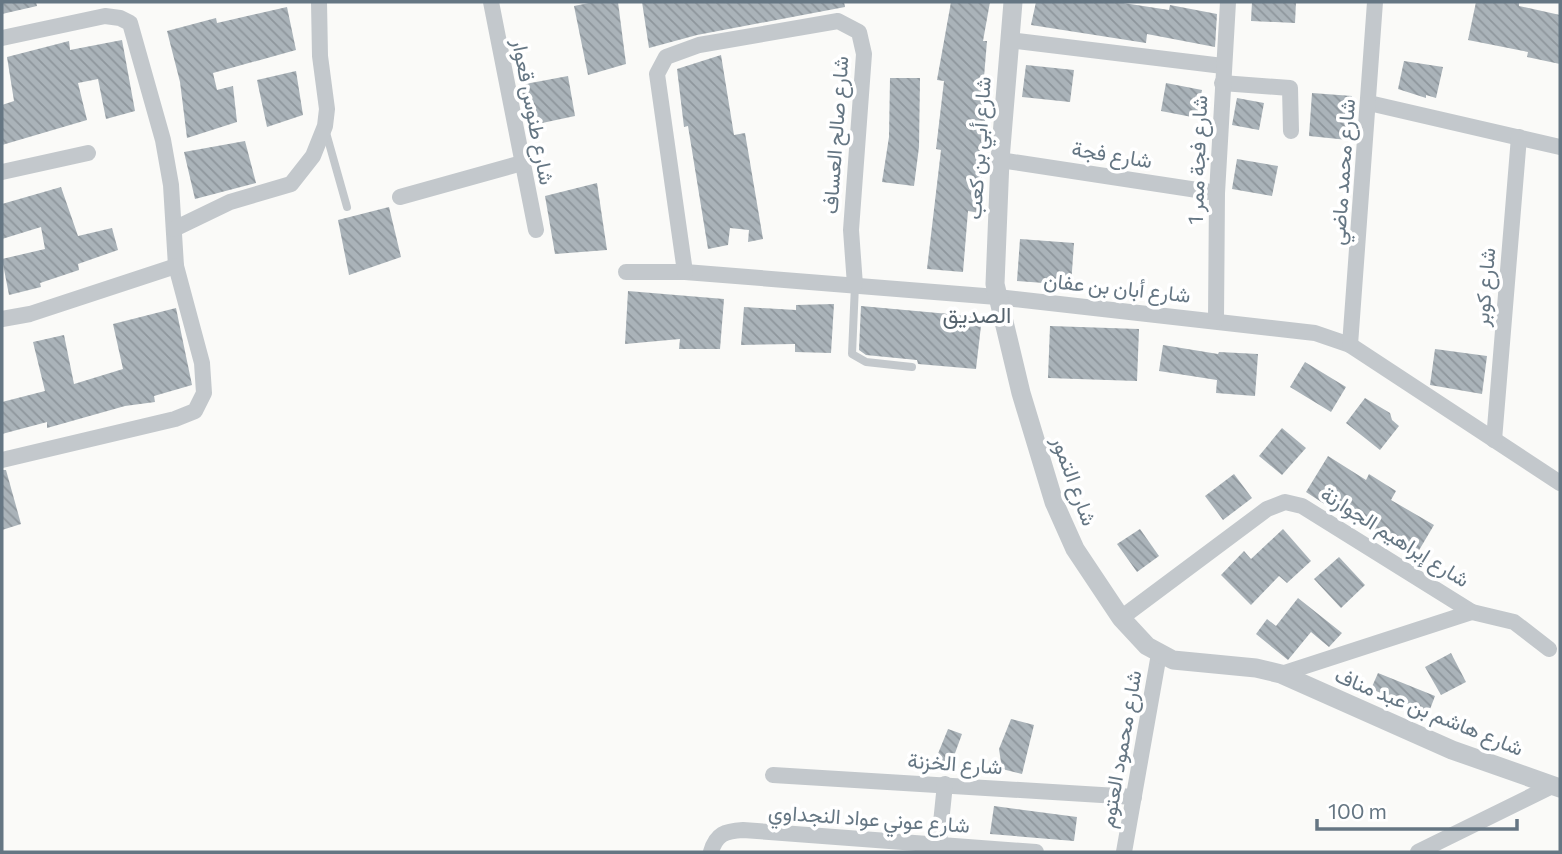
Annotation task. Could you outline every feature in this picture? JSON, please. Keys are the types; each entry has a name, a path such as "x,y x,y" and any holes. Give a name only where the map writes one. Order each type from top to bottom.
{"street":[{"path":"174,229 230,202 266,193 296,180 313,156 325,126 327,109 320,56 319,2"},
{"name":"شارع طنوس قعوار","path":"491,2 536,230"},
{"name":"شارع أبي بن كعب","path":"997,297 994,273 1000,160 1013,2"},
{"name":"شارع فجة ممر 1","path":"1216,320 1217,193 1228,2"},
{"name":"شارع محمد ماضي","path":"1350,345 1375,2"},
{"path":"2,37 105,16 120,18 130,23 163,140 176,266 202,363 204,393 195,411 175,419 2,460"},
{"name":"شارع صالح العساف","path":"685,272 657,75 662,61 671,52 699,45 838,21 859,32 864,54 850,230 855,285"},
{"path":"1009,40 1223,66"},
{"path":"1222,83 1290,88 1291,131"},
{"path":"1369,103 1560,146"},
{"name":"شارع كوبر","path":"1494,440 1519,137"},
{"path":"2,172 88,153"},
{"name":"شارع فجة","path":"1000,160 1217,193"},
{"path":"400,197 522,163"},
{"path":"2,320 30,314 176,266"},
{"name":"شارع أبان بن عفان","path":"626,272 685,272 997,297 1315,333 1350,345 1560,483"},
{"name":"شارع التمور","path":"997,297 1054,502 1075,549 1121,618 1159,654"},
{"name":"شارع إبراهيم الجوارنة","path":"1121,618 1268,509 1285,502 1302,506 1472,612 1514,622 1549,649"},
{"name":"شارع إبراهيم الجوارنة","path":"1159,654 1185,662 1256,668 1280,674 1405,636 1472,612"},
{"name":"شارع محمود العتوم","path":"1124,852 1159,654"},
{"name":"شارع هاشم بن عبد مناف","path":"1280,674 1452,750 1556,787"},
{"name":"شارع الخزنة","path":"773,775 1134,797"},
{"path":"938,848 945,784"},
{"path":"1419,852 1556,787"},
{"name":"شارع عوني عواد النجداوي","path":"711,852 715,839 722,834 743,830 938,848 1036,852"}],"lane":[{"path":"325,126 347,207"},
{"path":"855,285 852,354 866,362 912,366"}],"building":[{"path":"2,2 36,2 37,6 2,14"},
{"path":"594,2 618,2 626,64 588,75 574,6"},
{"path":"642,2 844,2 845,7 697,35 649,48"},
{"path":"951,2 990,2 983,41 987,41 982,101 986,101 980,213 968,211 963,272 927,269 941,150 936,149 944,81 937,80"},
{"path":"1036,2 1117,2 1169,10 1170,5 1217,14 1215,47 1147,34 1146,43 1031,25"},
{"path":"1252,2 1296,2 1295,23 1251,21"},
{"path":"1476,2 1519,2 1519,6 1560,15 1560,64 1527,57 1528,52 1468,40"},
{"path":"287,7 296,50 213,73 217,90 233,86 237,122 187,138 180,82 167,31 216,18 217,23"},
{"path":"122,40 135,111 106,119 98,79 78,83 87,120 2,145 2,105 14,101 7,57 69,41 70,50"},
{"path":"721,55 734,135 745,133 763,239 748,242 749,230 730,228 728,245 708,249 688,126 684,127 677,69"},
{"path":"1404,61 1443,67 1436,98 1426,95 1426,98 1398,89"},
{"path":"1026,65 1074,70 1070,102 1022,97"},
{"path":"296,71 303,115 267,127 257,80"},
{"path":"568,76 575,116 528,126 520,85"},
{"path":"890,78 920,78 919,147 914,186 882,182 889,137"},
{"path":"1166,83 1202,90 1197,118 1161,111"},
{"path":"1312,93 1352,96 1348,140 1309,136"},
{"path":"1237,98 1264,103 1259,130 1232,125"},
{"path":"245,141 256,183 195,199 184,152"},
{"path":"1237,159 1278,166 1272,196 1232,189"},
{"path":"597,183 607,250 555,254 545,196"},
{"path":"61,187 78,236 112,228 118,250 78,264 79,270 40,283 41,287 9,295 2,259 45,249 41,227 2,239 2,204"},
{"path":"389,207 401,257 349,275 338,220"},
{"path":"1020,239 1074,243 1071,285 1017,281"},
{"path":"628,291 724,299 720,349 679,349 680,339 625,344"},
{"path":"834,304 831,353 795,352 795,344 741,345 744,307 796,310 796,305"},
{"path":"861,306 982,317 976,369 918,364 917,360 866,355 859,350"},
{"path":"176,308 192,385 154,396 155,402 125,406 47,428 47,422 2,434 2,402 45,391 33,342 64,335 74,384 123,369 113,324"},
{"path":"1050,326 1139,329 1137,381 1048,378"},
{"path":"1163,345 1218,354 1258,354 1255,396 1216,393 1217,380 1159,371"},
{"path":"1435,349 1487,356 1482,394 1430,385"},
{"path":"1305,362 1346,387 1331,412 1290,387"},
{"path":"1365,398 1390,413 1392,420 1399,426 1380,450 1346,423"},
{"path":"1282,428 1306,448 1282,475 1259,456"},
{"path":"1328,456 1366,480 1369,474 1396,491 1391,500 1434,525 1415,557 1333,501 1329,507 1306,492"},
{"path":"2,470 6,470 21,524 2,530"},
{"path":"1234,474 1252,498 1223,520 1205,496"},
{"path":"1140,529 1159,556 1137,572 1117,544"},
{"path":"1283,529 1311,561 1287,583 1279,576 1251,605 1221,575 1244,551 1251,559"},
{"path":"1339,557 1365,585 1341,608 1314,579"},
{"path":"1298,598 1342,633 1329,647 1311,632 1288,660 1256,634 1267,619 1276,626"},
{"path":"1451,653 1466,682 1441,695 1425,667"},
{"path":"1378,673 1435,696 1429,712 1371,689"},
{"path":"1011,719 1034,725 1022,774 1002,769 999,749"},
{"path":"948,729 962,734 950,767 935,761"},
{"path":"994,806 1077,817 1074,841 990,834"}],"district":[{"name":"الصديق","path":"977,315"}]}
